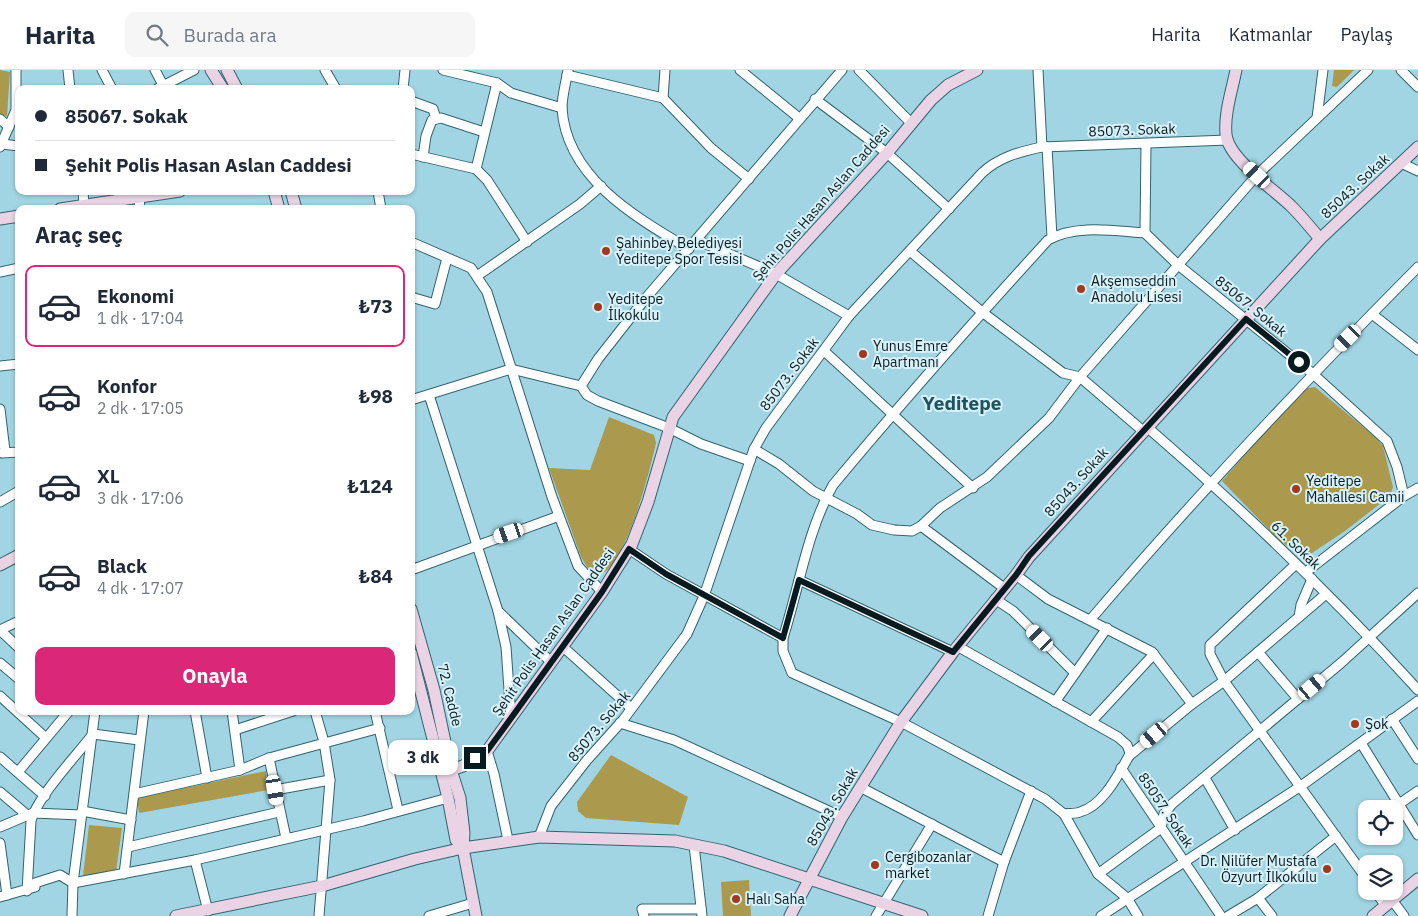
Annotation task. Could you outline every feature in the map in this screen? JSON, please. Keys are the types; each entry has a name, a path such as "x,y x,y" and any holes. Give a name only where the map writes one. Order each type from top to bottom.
{"street":[{"path":"16,70 16,85"},
{"path":"68,70 70,85"},
{"path":"102,70 110,85"},
{"path":"155,70 161,85"},
{"path":"167,85 194,70"},
{"path":"212,70 220,85"},
{"path":"227,70 236,85"},
{"path":"325,70 334,85"},
{"path":"403,85 405,70"},
{"path":"443,70 472,74 497,83 511,93 562,108"},
{"path":"663,98 665,70"},
{"path":"581,386 598,359 645,299 841,70"},
{"path":"860,70 911,123"},
{"name":"Şehit Polis Hasan Aslan Caddesi","path":"451,770 463,766 487,751 602,592 629,549 648,502 673,417 776,274 887,152 931,100 948,85 977,70"},
{"path":"1038,70 1052,238"},
{"path":"1236,70 1228,110 1226,134 1228,140 1238,158 1292,207 1320,239"},
{"path":"1317,118 1323,70"},
{"path":"754,450 779,464 813,491 857,514 872,525 894,530 912,531 921,526 940,508 973,488 1018,450 1049,418 1080,377 1177,264 1257,175 1368,70"},
{"path":"1401,70 1418,87"},
{"path":"689,249 628,211 601,186 577,154 568,134 562,108 568,72 663,98 710,148 748,179"},
{"path":"747,72 799,118"},
{"path":"476,169 497,83"},
{"path":"815,99 887,152 949,209"},
{"path":"415,102 433,109 436,119"},
{"path":"15,113 1,145 15,146"},
{"path":"423,157 426,136 432,120 441,118 484,132"},
{"path":"0,119 9,128"},
{"name":"85073. Sokak","path":"539,837 551,806 620,723 687,634 704,596 754,450 766,428 849,316 994,163 1016,153 1045,147 1228,140"},
{"path":"1138,916 1127,898 1098,874 1064,814 1031,791 901,722 792,673 783,651 783,638 799,580 826,498 833,485 892,414 982,312 1052,238 1059,234 1073,232 1145,233 1146,144"},
{"name":"85043. Sokak","path":"790,916 842,817 901,722 955,649 1016,575 1029,556 1320,239 1418,147"},
{"path":"415,155 476,169 487,180 527,242"},
{"path":"1401,163 1418,171"},
{"path":"476,276 580,204 601,186"},
{"path":"101,205 140,203 164,195"},
{"path":"0,219 15,217"},
{"name":"85067. Sokak","path":"1145,233 1177,264 1312,373 1387,442 1397,467 1404,496"},
{"path":"697,240 776,274 849,316"},
{"path":"415,244 471,268 487,292 559,516 578,566 602,592"},
{"path":"910,251 982,312 1063,373 1080,377"},
{"path":"415,298 435,304 447,258"},
{"path":"1091,619 1175,521 1312,373 1418,268"},
{"path":"0,272 15,269"},
{"path":"1372,314 1418,350"},
{"path":"824,351 892,414 906,430 973,488"},
{"path":"0,366 15,364"},
{"path":"415,399 511,368 581,386 587,395 598,400 669,428 701,444 750,461"},
{"name":"61. Sokak","path":"1080,377 1211,482 1370,637 1418,690"},
{"path":"429,395 498,611 506,646 511,718"},
{"path":"0,410 3,453"},
{"path":"1299,617 1309,576 1404,496 1418,488"},
{"path":"0,502 15,493"},
{"path":"415,568 476,544 559,516"},
{"path":"921,526 1004,588"},
{"path":"629,549 704,596 783,638"},
{"path":"2,560 15,555"},
{"path":"1296,564 1210,645 1210,654 1224,681 1358,867"},
{"path":"1016,575 1048,599 1091,619 1154,654 1192,704"},
{"path":"799,580 955,649 1055,702 1118,737 1127,745 1130,753 1129,756"},
{"path":"1098,874 1161,828 1164,814 1172,804 1298,699 1418,593"},
{"path":"1064,814 1080,812 1092,806 1112,784 1129,756 1192,704 1224,681 1326,594"},
{"path":"995,599 1014,611 1075,673"},
{"path":"498,611 551,662"},
{"path":"15,623 0,630 15,644"},
{"name":"72. Cadde","path":"415,623 434,690 451,770 460,798 464,833 463,848"},
{"path":"1055,702 1107,628"},
{"path":"562,646 631,708"},
{"path":"1258,652 1298,699"},
{"path":"1091,722 1154,654"},
{"path":"0,663 15,676"},
{"path":"415,666 448,798 456,840 463,848 476,916"},
{"path":"415,695 423,693"},
{"path":"0,696 15,710"},
{"path":"1101,916 1301,786 1418,701"},
{"path":"21,715 46,738"},
{"path":"18,772 46,738 62,715"},
{"path":"72,916 73,883 95,715"},
{"path":"124,874 143,715"},
{"path":"195,715 207,778"},
{"path":"233,715 240,770"},
{"path":"235,730 281,715"},
{"path":"316,715 324,742 330,780 319,916"},
{"path":"376,715 398,810"},
{"path":"1392,719 1418,759"},
{"path":"620,723 674,740 842,817"},
{"path":"134,794 240,770 269,758 380,728"},
{"path":"93,734 140,740"},
{"path":"27,891 30,814 93,734"},
{"path":"1361,743 1397,800"},
{"path":"487,751 494,774 508,840"},
{"path":"0,757 45,796"},
{"path":"269,758 278,812 286,838"},
{"name":"85057. Sokak","path":"1121,768 1221,916"},
{"path":"1205,778 1235,830"},
{"path":"275,790 330,780"},
{"path":"860,787 1004,862"},
{"path":"988,916 1004,862 1031,791"},
{"path":"1403,801 1418,791"},
{"path":"0,792 30,814"},
{"path":"0,843 4,896 27,891 35,887 35,882 60,875 73,883 195,860 363,821 448,798"},
{"path":"1403,811 1418,835"},
{"path":"128,848 278,812"},
{"path":"0,827 30,814 82,813 131,820"},
{"path":"876,916 932,824"},
{"path":"1228,916 1258,898 1336,836"},
{"path":"176,916 208,911 322,886 416,859 463,848 539,837 675,841 724,851 922,916"},
{"path":"644,916 642,909 702,912 694,845"},
{"path":"195,860 208,911"},
{"path":"1373,916 1418,879"},
{"path":"1258,898 1272,916"},
{"path":"1386,900 1404,916"},
{"path":"429,916 473,903"}],"shaded area":[{"path":"0,70 10,72 7,116 0,115"},
{"path":"1334,70 1354,70 1337,87 1332,86"},
{"path":"1315,387 1374,436 1383,446 1393,487 1390,496 1345,531 1312,553 1300,555 1279,540 1222,481 1302,389"},
{"path":"609,417 654,435 656,443 642,495 627,537 609,568 599,575 587,567 581,557 549,468 590,470"},
{"path":"611,755 688,797 679,825 586,818 578,811 577,802"},
{"path":"266,771 268,790 139,813 137,798"},
{"path":"89,825 122,828 116,872 83,876"},
{"name":"Halı Saha","path":"749,880 751,916 723,916 721,882"}],"place":[{"name":"Şahinbey Belediyesi Yeditepe Spor Tesisi","path":"606,251"},
{"name":"Akşemseddin Anadolu Lisesi","path":"1081,289"},
{"name":"Yeditepe İlkokulu","path":"598,307"},
{"name":"Yunus Emre Apartmanı","path":"863,354"},
{"name":"Yeditepe Mahallesi Camii","path":"1296,489"},
{"name":"Şok","path":"1355,724"},
{"name":"Cergibozanlar market","path":"875,865"},
{"name":"Dr. Nilüfer Mustafa Özyurt İlkokulu","path":"1327,869"},
{"name":"Halı Saha","path":"736,899"}],"district":[{"name":"Yeditepe","path":"962,403"}],"route":[{"path":"475,758 487,751 501,732 602,592 629,549 666,574 704,596 783,638 792,612 799,580 953,652 1016,575 1029,556 1246,319 1299,362"}]}
